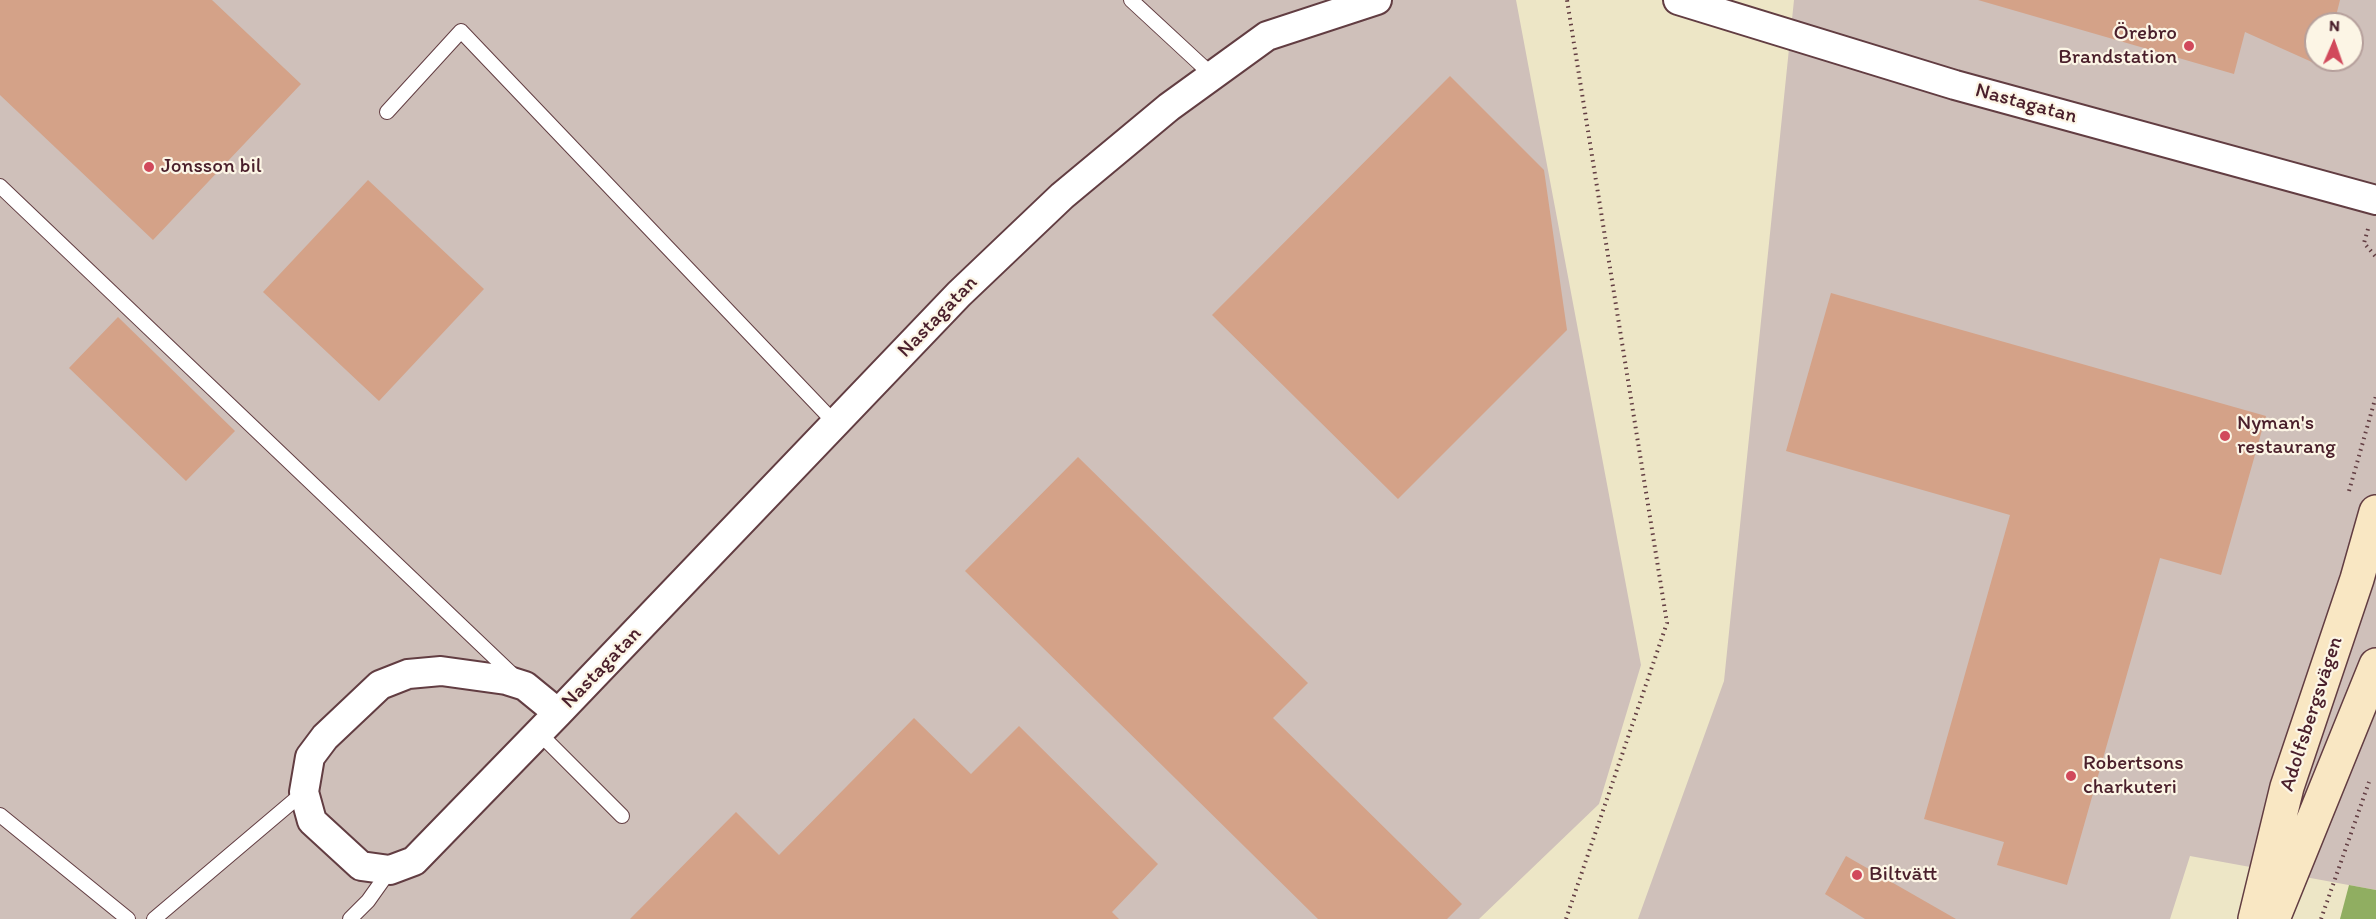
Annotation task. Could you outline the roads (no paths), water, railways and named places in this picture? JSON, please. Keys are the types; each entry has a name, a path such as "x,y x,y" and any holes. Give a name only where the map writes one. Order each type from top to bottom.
{"main road":[{"name":"Adolfsbergsvägen","path":"2255,919 2287,787 2357,579 2376,512"},
{"name":"Adolfsbergsvägen","path":"2273,919 2376,665"}],"street":[{"name":"Nastagatan","path":"548,723 525,686 506,680 441,671 408,674 380,686 325,737 310,757 304,792 312,821 361,866 390,870 414,861 548,723 959,294 1062,196 1169,107 1267,36 1377,0"},
{"name":"Nastagatan","path":"1678,0 1955,85 2376,200"}],"lane":[{"path":"1131,0 1212,75"},
{"path":"387,112 461,31 835,423"},
{"path":"0,186 525,686"},
{"path":"548,723 622,816"},
{"path":"154,919 304,792"},
{"path":"0,815 128,919"},
{"path":"350,919 368,901 390,870"}],"place":[{"name":"Örebro Brandstation","path":"2189,46"},
{"name":"Jonsson bil","path":"149,167"},
{"name":"Nyman's restaurang","path":"2225,436"},
{"name":"Robertsons charkuteri","path":"2071,776"},
{"name":"Biltvätt","path":"1857,875"}]}
